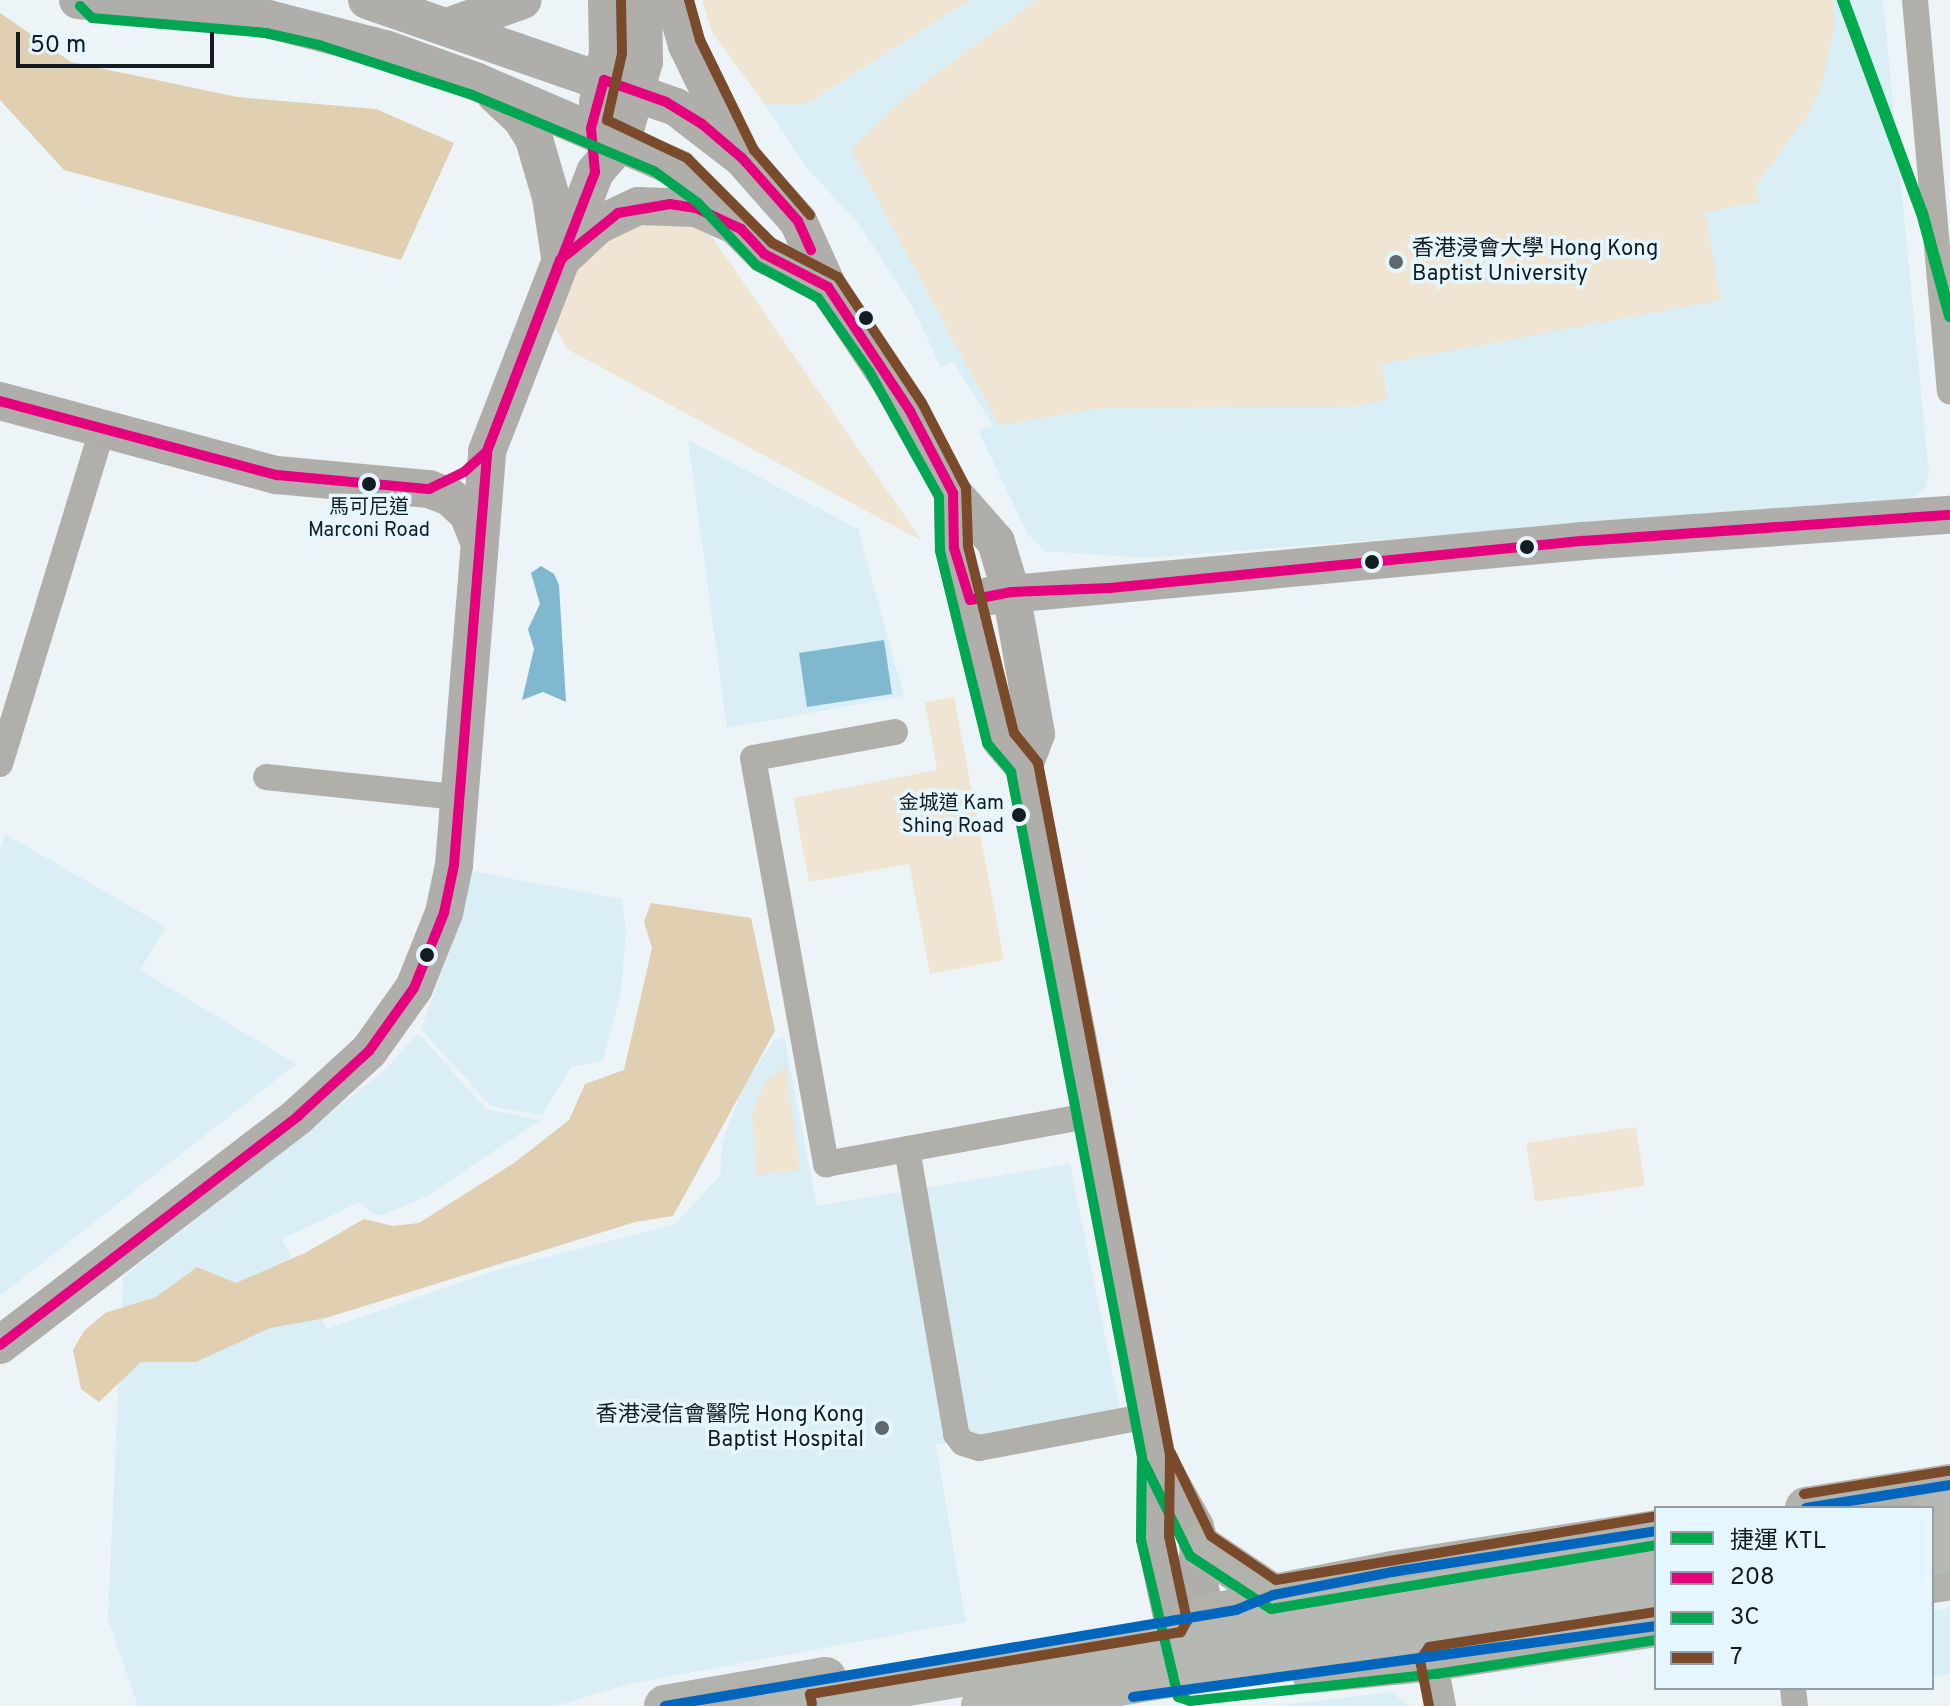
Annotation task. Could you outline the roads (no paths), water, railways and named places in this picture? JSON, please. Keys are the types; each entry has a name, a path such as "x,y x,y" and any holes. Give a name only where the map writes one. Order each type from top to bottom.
{"highway":[{"path":"790,1698 1654,1558"},
{"path":"983,1706 1654,1597"}],"main road":[{"path":"367,0 621,85 676,107 742,158 798,221 828,287 910,411 953,493 996,542 1011,592 1036,734 1024,766"},
{"path":"450,26 523,0"},
{"path":"0,1345 298,1116 369,1051 407,1001 432,949 450,889 487,451 595,172 621,85 607,0"},
{"path":"621,85 644,61 643,0"},
{"path":"674,0 687,45 742,158"},
{"path":"89,1 268,19 385,49 475,81 606,134 679,169 764,254 828,287"},
{"path":"475,81 502,99 534,139 551,197 560,260"},
{"path":"560,260 598,225 638,206 696,208 741,229"},
{"path":"0,401 289,477 429,489 450,497 468,514 478,539"},
{"path":"429,489 464,472 487,451"},
{"path":"953,493 954,548 970,600 1001,740 1024,766 1092,1115 1156,1456 1155,1537 1190,1618 1203,1685"},
{"path":"970,600 1011,592 1295,571 1583,541 1950,515"},
{"path":"1156,1456 1200,1546 1273,1595"},
{"path":"1819,1506 1950,1485"},
{"path":"665,1706 790,1698 855,1690 1252,1607 1273,1595 1392,1572 1654,1531"},
{"path":"1190,1618 1200,1546"},
{"path":"1392,1572 1369,1610 1371,1628 1418,1661"},
{"path":"1080,1706 1203,1685 1418,1661 1654,1626"}],"street":[{"path":"1915,0 1950,391"},
{"path":"0,764 103,428"},
{"path":"895,732 753,758 826,1164 1092,1115"},
{"path":"266,777 457,797"},
{"path":"907,1149 956,1434 963,1443 979,1448 1148,1416"},
{"path":"1418,1661 1443,1706"}],"water":[{"path":"541,566 554,574 559,585 566,702 543,692 522,700 534,649 528,629 540,604 531,573"},
{"path":"884,640 892,694 807,707 799,653"}],"metro line":[{"name":"KTL","path":"1843,0 1922,213 1950,316"}],"place":[{"name":"香港浸會大學 Hong Kong Baptist University","path":"1396,262"},
{"name":"馬可尼道 Marconi Road","path":"369,484"},
{"name":"金城道 Kam Shing Road","path":"1019,815"},
{"name":"香港浸信會醫院 Hong Kong Baptist Hospital","path":"882,1428"}]}
